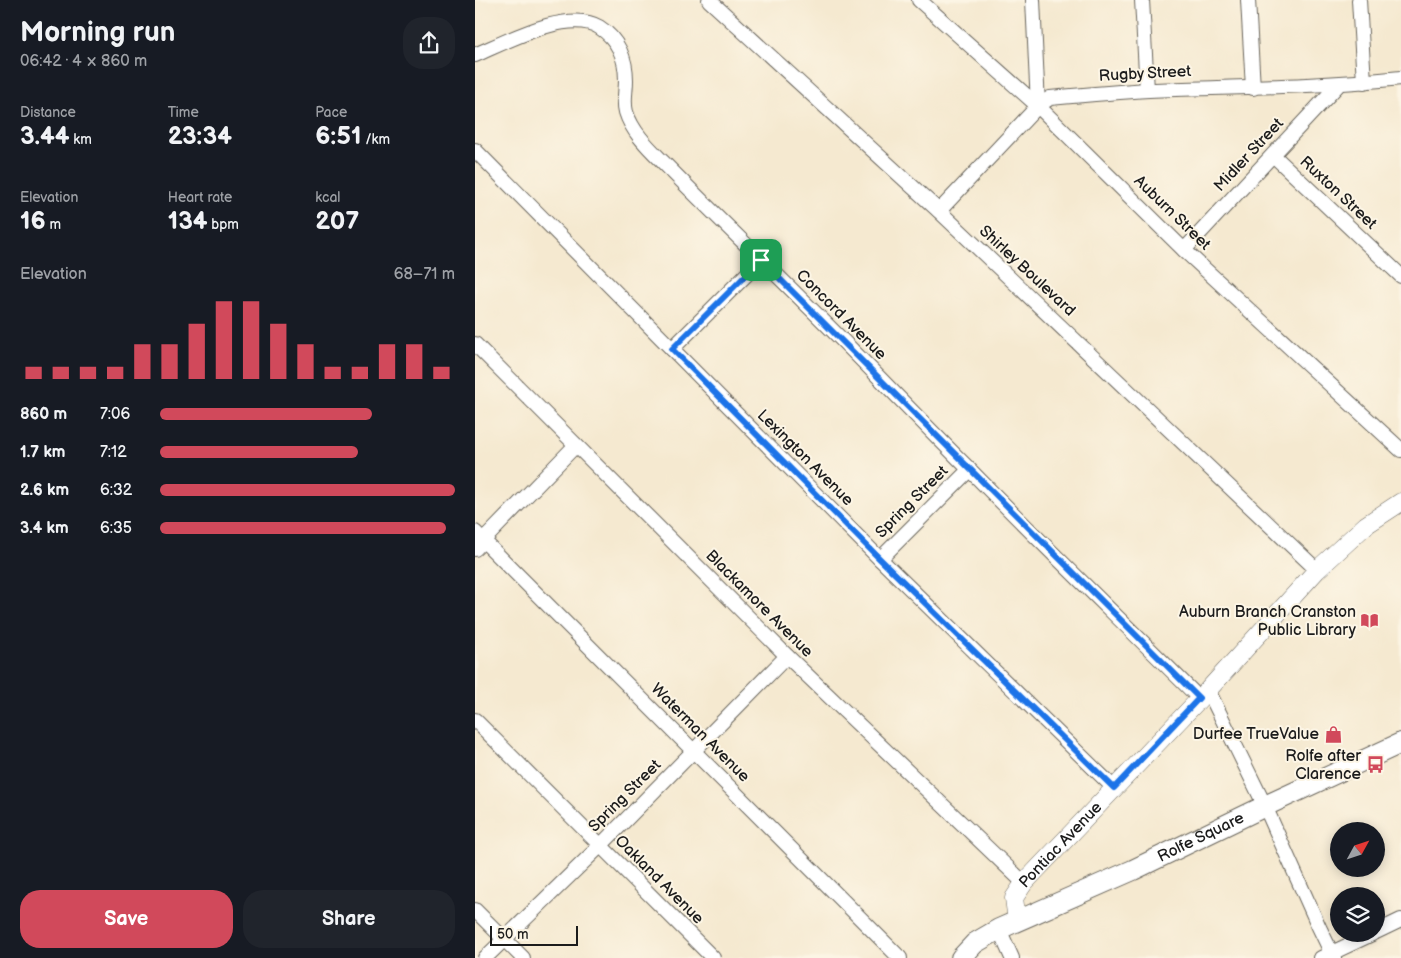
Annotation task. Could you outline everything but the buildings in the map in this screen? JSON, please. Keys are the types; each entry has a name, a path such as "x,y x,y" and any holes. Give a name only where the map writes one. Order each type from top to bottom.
{"main road":[{"name":"Rolfe Square","path":"999,929 1133,870 1401,743"},
{"path":"961,958 975,943 999,929"}],"street":[{"name":"Shirley Boulevard","path":"709,0 939,212 1317,570"},
{"name":"Auburn Street","path":"919,0 930,5 1038,106 1184,250 1401,450"},
{"path":"1033,0 1038,106"},
{"path":"1142,0 1147,90"},
{"path":"1248,0 1253,88"},
{"path":"1359,0 1364,82"},
{"name":"Concord Avenue","path":"475,55 562,22 583,21 600,28 614,39 621,52 626,78 624,103 629,118 635,131 655,154 969,470 1204,694 1265,806 1329,956"},
{"name":"Rugby Street","path":"939,212 1038,106 1050,98 1147,90 1339,84 1401,78"},
{"name":"Midler Street","path":"1184,250 1339,84"},
{"name":"Lexington Avenue","path":"475,150 880,559 1114,788"},
{"name":"Ruxton Street","path":"1273,155 1401,276"},
{"path":"672,349 761,260"},
{"name":"Blackamore Avenue","path":"475,344 787,656 1024,883"},
{"path":"478,540 576,445"},
{"name":"Spring Street","path":"880,559 969,470"},
{"name":"Pontiac Avenue","path":"1017,921 1014,898 1024,883 1204,694 1317,570 1366,525 1401,502"},
{"name":"Waterman Avenue","path":"478,540 694,751 900,958"},
{"name":"Spring Street","path":"485,958 600,846 787,656"},
{"name":"Oakland Avenue","path":"475,720 713,958"},
{"path":"475,910 523,958"},
{"path":"1385,928 1401,920"},
{"path":"999,929 1012,958"},
{"path":"1329,956 1356,942"}],"place":[{"name":"Auburn Branch Cranston Public Library","path":"1370,621"},
{"name":"Durfee TrueValue","path":"1333,734"},
{"name":"Rolfe after Clarence","path":"1375,765"}],"route":[{"path":"761,260 1199,698 1114,788 880,559 672,349 761,260"}]}
